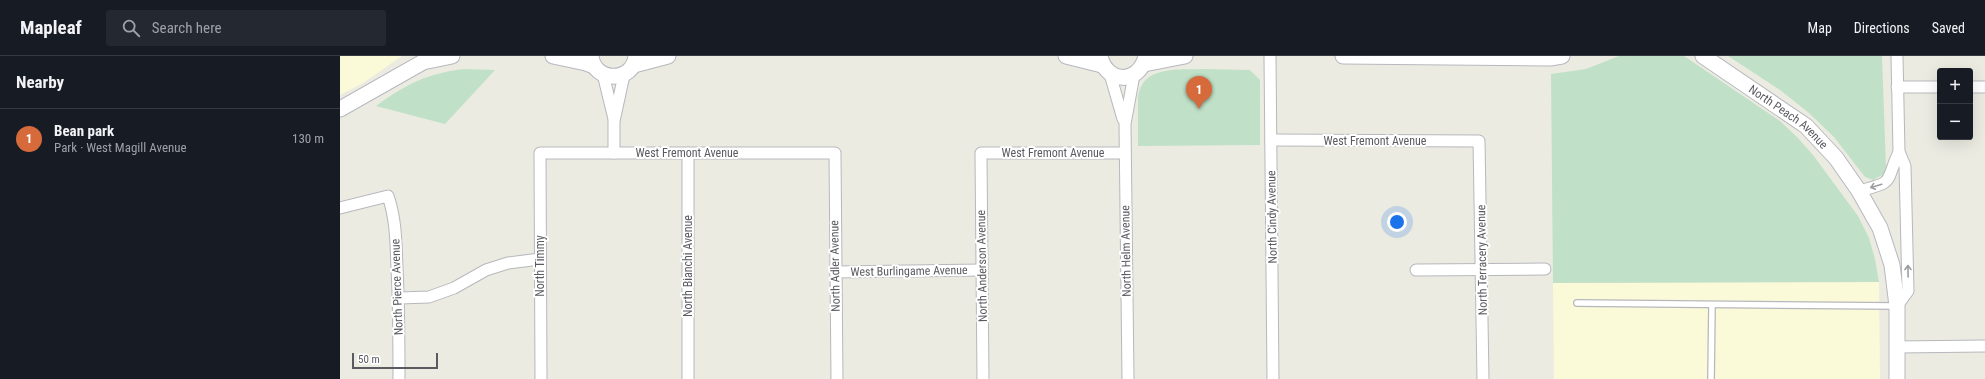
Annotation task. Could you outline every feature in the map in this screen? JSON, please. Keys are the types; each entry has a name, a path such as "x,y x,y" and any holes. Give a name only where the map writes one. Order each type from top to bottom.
{"street":[{"path":"340,109 423,62 452,56"},
{"path":"553,56 596,65 610,76 631,65 668,56"},
{"path":"1066,56 1104,65 1118,77 1126,77 1141,65 1185,56"},
{"name":"North Cindy Avenue","path":"1270,56 1273,379"},
{"path":"1343,56 1550,58 1562,56"},
{"name":"North Peach Avenue","path":"1703,56 1806,126 1836,158 1859,191 1880,228 1892,264 1896,306 1897,379"},
{"path":"1896,306 1908,291 1906,166 1899,152 1897,56"},
{"path":"596,65 614,121"},
{"path":"614,154 614,121 631,65"},
{"name":"North Helm Avenue","path":"1104,65 1124,124 1128,379"},
{"name":"North Helm Avenue","path":"1124,124 1141,65"},
{"path":"1898,87 1937,87"},
{"path":"1973,87 1985,87"},
{"name":"West Fremont Avenue","path":"1271,140 1479,141"},
{"name":"North Terracery Avenue","path":"1479,141 1484,379"},
{"path":"1859,191 1885,184 1889,180 1892,173 1892,166 1899,152"},
{"name":"West Fremont Avenue","path":"540,154 835,154"},
{"name":"North Timmy","path":"540,154 541,379"},
{"name":"North Bianchi Avenue","path":"688,154 688,379"},
{"name":"North Adler Avenue","path":"835,154 837,379"},
{"name":"West Fremont Avenue","path":"981,154 1125,154"},
{"name":"North Anderson Avenue","path":"981,154 983,379"},
{"name":"North Pierce Avenue","path":"340,208 388,196 394,213 399,298 399,379"},
{"path":"399,298 429,297 454,288 486,270 508,263 540,259"},
{"path":"1416,270 1545,269"},
{"name":"West Burlingame Avenue","path":"835,272 982,270"},
{"path":"1897,347 1985,346"}],"lane":[{"path":"1577,303 1896,306"},
{"path":"1711,379 1712,305"}],"shaded area":[{"path":"340,56 402,56 363,83 340,95"},
{"path":"1619,56 1684,56 1780,121 1813,155 1858,216 1869,238 1879,282 1553,283 1551,74 1586,69"},
{"path":"1728,56 1882,56 1886,168 1884,174 1873,180 1865,177 1834,137 1809,113 1780,90"},
{"path":"465,69 495,70 445,124 376,106 397,92 418,81 440,73"},
{"path":"1203,69 1250,70 1260,80 1260,145 1138,146 1138,97 1141,87 1146,79 1163,71"},
{"path":"1879,282 1880,379 1554,379 1553,283"}],"place":[{"name":"Bean park","path":"1199,109"}]}
